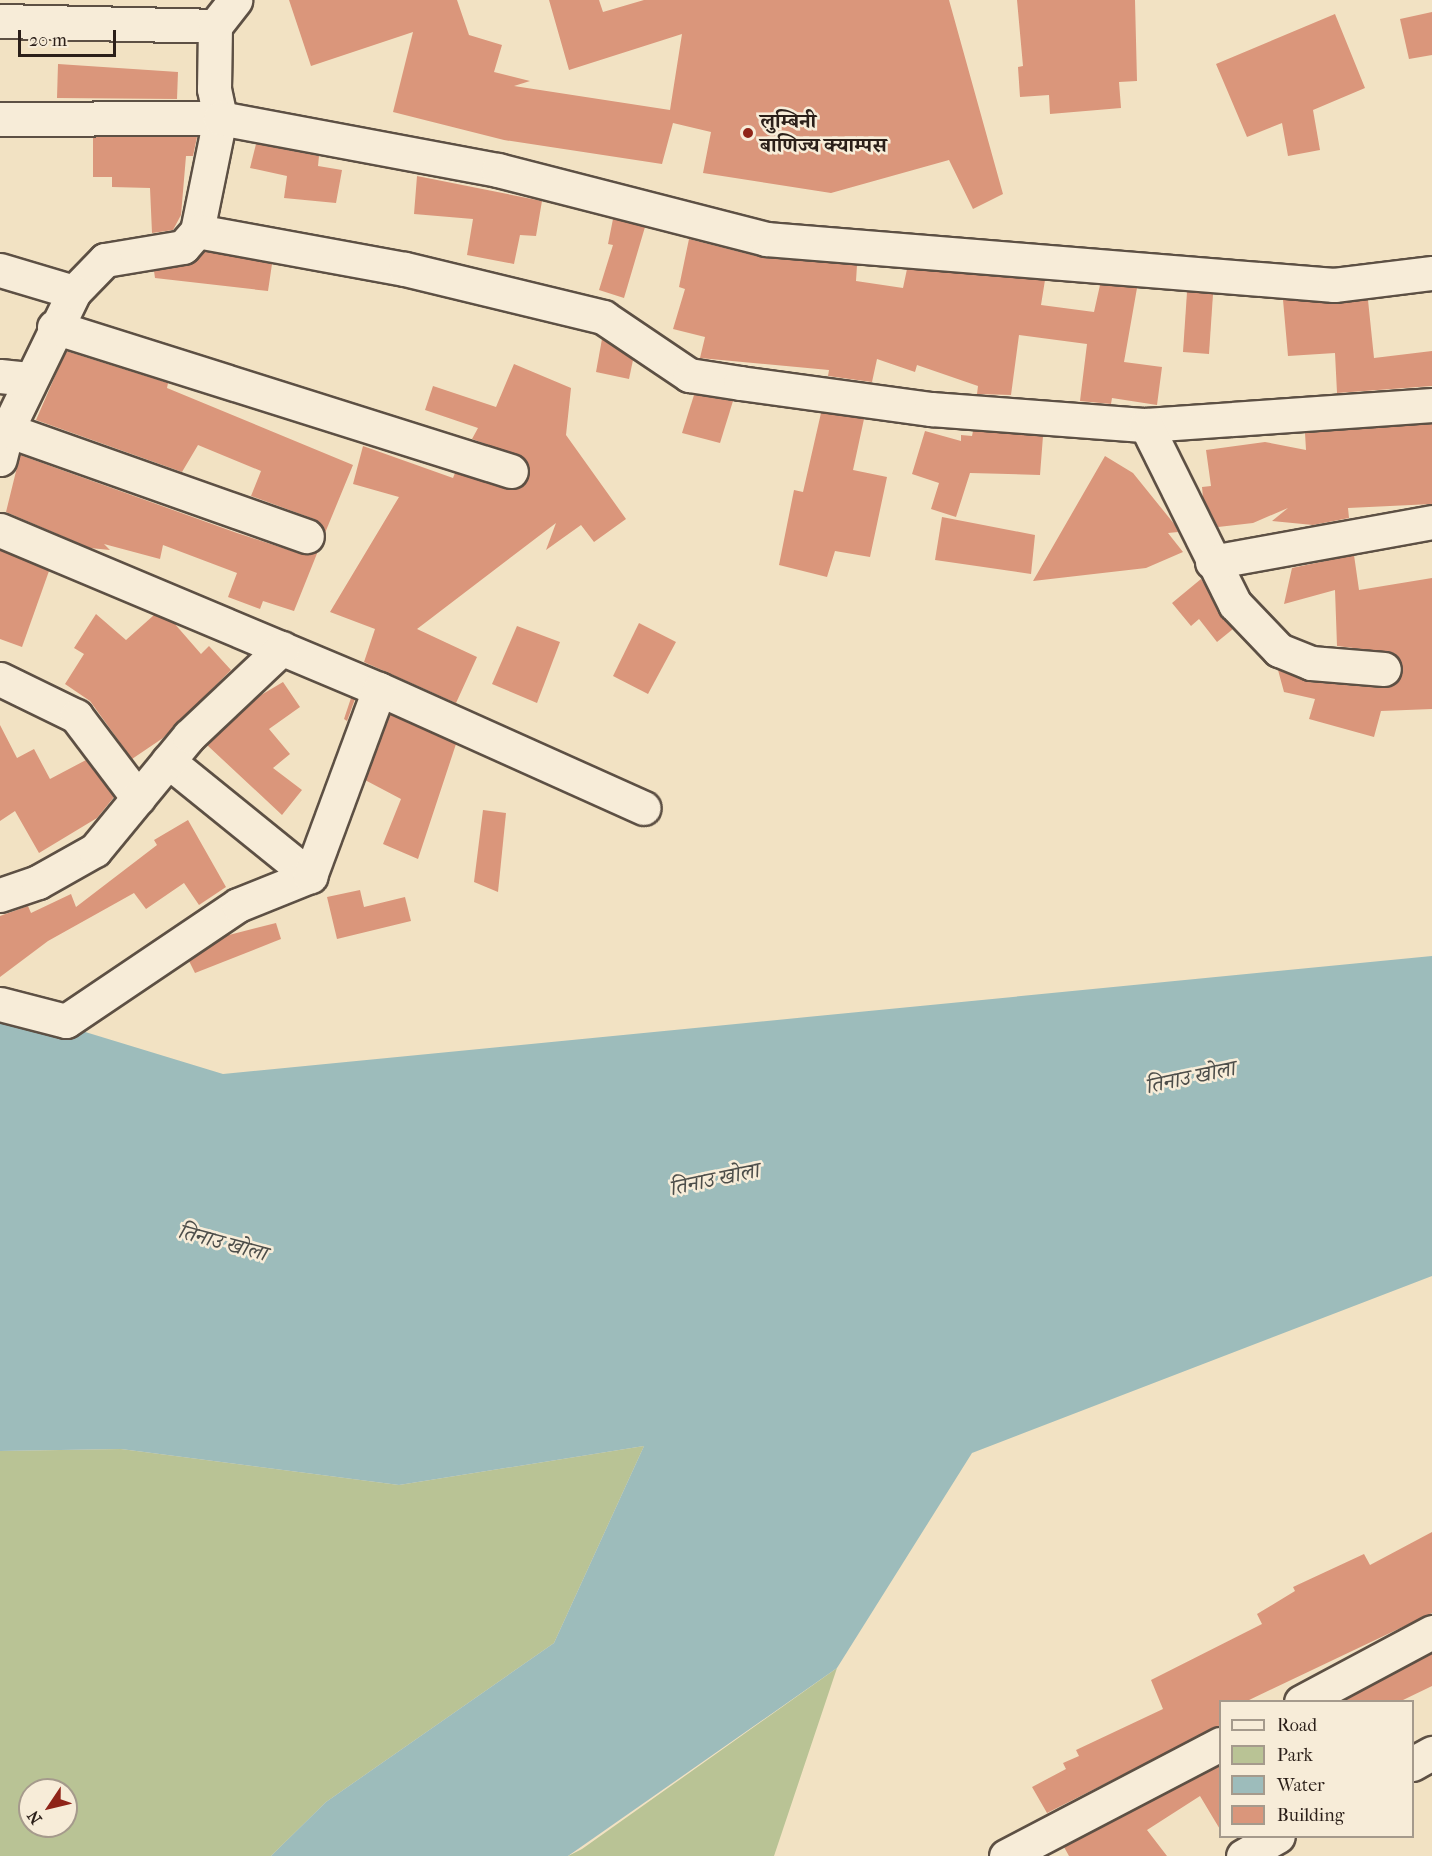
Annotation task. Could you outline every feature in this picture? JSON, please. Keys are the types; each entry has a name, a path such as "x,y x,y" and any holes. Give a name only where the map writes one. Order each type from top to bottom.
{"street":[{"path":"235,0 215,26 214,89 220,118 197,231 183,248 105,260 74,291 54,327 16,378 4,444 307,536"},
{"path":"0,21 215,26"},
{"path":"0,119 220,118 498,170 766,239 1334,285 1432,273"},
{"path":"197,231 405,269 603,317 690,375 931,410 1146,424 1432,405"},
{"path":"0,270 74,291"},
{"path":"54,327 511,471"},
{"path":"1146,424 1212,562 1235,604 1279,650 1311,663 1384,669"},
{"path":"1212,562 1432,522"},
{"path":"0,530 380,689 644,808"},
{"path":"0,896 95,850 168,761 282,648"},
{"path":"0,679 76,716 138,798"},
{"path":"0,1004 66,1021 238,905 310,876 380,689"},
{"path":"168,761 310,876"},
{"path":"1303,1700 1432,1632"},
{"path":"1006,1856 1219,1745"},
{"path":"1414,1763 1432,1753"},
{"path":"1243,1856 1274,1838"}],"green space":[{"path":"644,1446 554,1643 326,1802 271,1856 0,1856 0,1451 121,1449 399,1485"},
{"path":"837,1668 774,1856 568,1856 582,1849"}],"water":[{"name":"तिनाउ खोला","path":"1432,956 1432,1276 972,1453 837,1668 568,1856 271,1856 326,1802 554,1643 644,1446 399,1485 121,1449 0,1451 0,1006 223,1074"}],"building":[{"path":"289,0 457,0 469,35 502,45 494,72 530,81 514,86 670,110 682,34 569,70 549,0 599,0 603,12 644,0 949,0 1003,194 973,209 949,160 831,193 703,173 711,132 673,123 662,164 504,140 393,112 413,32 311,66"},
{"path":"1017,0 1135,0 1137,81 1119,82 1121,108 1050,114 1049,95 1020,97 1018,67 1023,66"},
{"path":"1432,12 1432,55 1409,59 1400,19"},
{"path":"1335,14 1365,88 1313,110 1320,150 1288,156 1282,123 1247,137 1216,64"},
{"path":"58,64 178,72 177,99 57,98"},
{"path":"93,137 197,137 193,156 186,156 181,215 173,230 152,233 150,188 112,187 112,177 93,177"},
{"path":"256,144 319,156 318,166 342,170 336,203 284,198 287,176 250,168"},
{"path":"417,176 542,201 536,236 520,235 514,264 467,255 473,219 414,214"},
{"path":"613,219 645,227 624,298 599,290 613,245 608,244"},
{"path":"689,239 764,258 857,265 856,281 903,288 907,269 1045,280 1041,305 1094,312 1100,285 1137,288 1124,362 1162,367 1157,405 1112,398 1111,404 1080,401 1087,344 1019,335 1011,395 977,394 978,386 917,365 915,372 877,359 872,382 828,376 829,370 700,358 705,337 673,329 685,289 679,287"},
{"path":"204,251 272,264 268,291 155,278 154,271 187,265"},
{"path":"1187,292 1213,294 1209,354 1183,352"},
{"path":"1283,300 1368,300 1374,358 1432,351 1432,386 1337,393 1335,353 1288,356"},
{"path":"602,339 633,360 629,379 596,372"},
{"path":"66,351 168,383 167,388 353,465 325,533 314,519 251,496 261,471 198,445 182,472 36,420"},
{"path":"514,364 571,388 566,435 626,519 594,542 581,525 546,550 556,523 417,629 477,657 456,703 364,662 375,629 330,612 399,497 353,484 363,446 453,478 455,473 506,489 524,484 529,468 524,458 472,439 478,428 425,410 433,386 496,407"},
{"path":"694,395 733,401 720,443 682,433"},
{"path":"821,413 864,419 853,470 887,477 870,557 835,551 827,577 779,565 794,490 803,492"},
{"path":"1432,424 1432,504 1348,508 1349,518 1313,525 1272,521 1288,508 1253,523 1218,527 1203,498 1202,487 1211,486 1206,450 1265,442 1306,450 1305,433"},
{"path":"925,431 961,441 961,435 972,436 973,431 1043,436 1040,475 970,473 956,517 931,509 939,483 912,474"},
{"path":"20,455 301,554 318,551 294,611 263,601 260,609 228,597 237,573 163,545 160,559 104,544 110,550 90,548 6,512"},
{"path":"1105,456 1133,473 1175,525 1178,532 1168,533 1183,552 1146,568 1033,581"},
{"path":"942,517 1035,535 1031,574 935,560"},
{"path":"0,550 49,571 22,647 0,639"},
{"path":"1354,555 1359,590 1432,578 1432,709 1381,711 1374,737 1309,719 1315,699 1284,692 1278,670 1309,682 1382,688 1400,679 1401,662 1394,653 1337,646 1335,590 1284,604 1292,568"},
{"path":"1201,579 1233,629 1217,642 1199,619 1191,626 1172,603"},
{"path":"96,614 126,640 154,615 174,623 201,654 209,646 231,670 163,738 132,759 90,701 65,684 84,654 74,648"},
{"path":"639,623 676,642 648,694 613,676"},
{"path":"517,626 560,642 537,703 492,684"},
{"path":"283,682 300,707 269,729 290,754 273,768 302,790 282,815 207,745 256,698"},
{"path":"351,698 355,699 347,721 344,719"},
{"path":"390,714 456,744 418,859 383,844 401,799 365,780"},
{"path":"0,725 17,758 34,749 50,779 86,760 114,797 97,818 39,853 15,811 0,821"},
{"path":"483,810 506,813 498,892 474,882"},
{"path":"188,820 226,887 199,905 184,883 146,909 134,893 48,941 0,977 0,916 28,906 31,913 71,894 76,907 157,845 154,840"},
{"path":"360,890 364,907 405,897 411,921 337,939 327,897"},
{"path":"276,923 281,939 195,973 189,961 225,936"},
{"path":"1432,1532 1432,1613 1249,1700 1219,1700 1219,1726 1047,1813 1032,1787 1066,1769 1063,1763 1079,1756 1076,1750 1163,1709 1151,1680 1262,1624 1257,1614 1295,1591 1293,1587 1364,1554 1370,1565"},
{"path":"1432,1653 1432,1686 1403,1700 1344,1700"},
{"path":"1219,1766 1219,1828 1200,1796 1147,1830 1167,1856 1069,1856 1064,1847"}],"place":[{"name":"लुम्बिनी बाणिज्य क्याम्पस","path":"748,133"}]}
